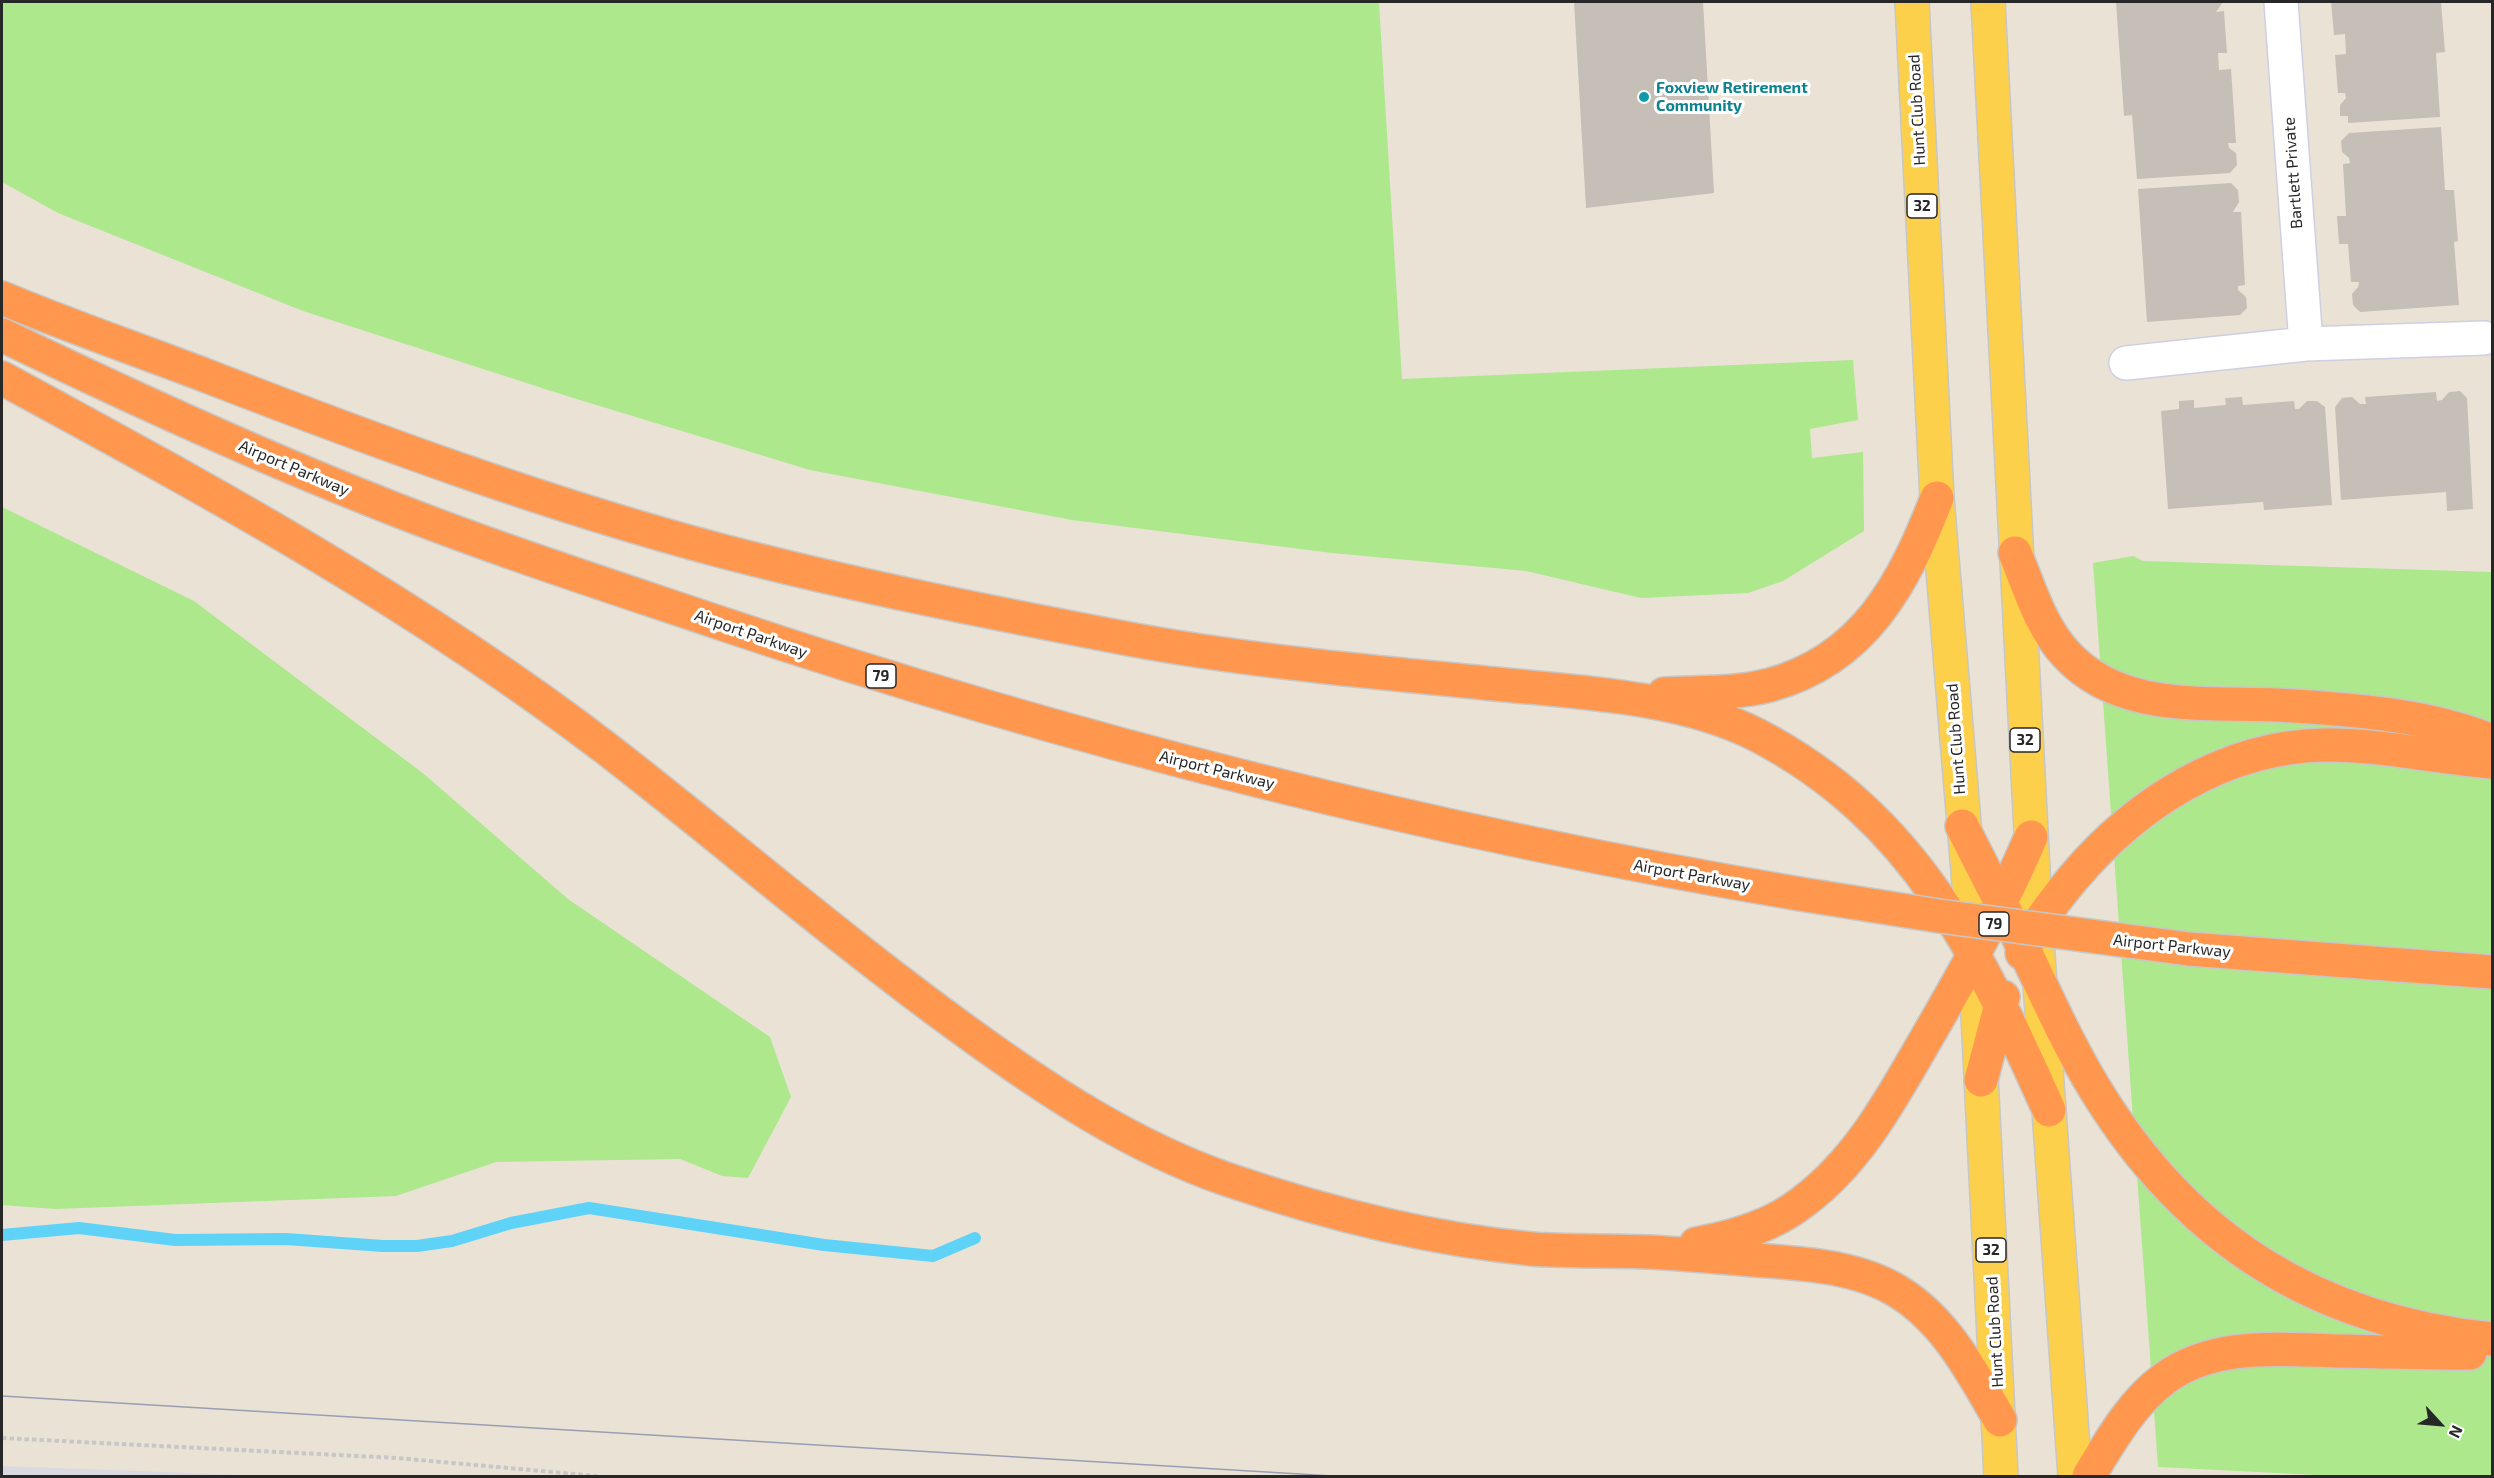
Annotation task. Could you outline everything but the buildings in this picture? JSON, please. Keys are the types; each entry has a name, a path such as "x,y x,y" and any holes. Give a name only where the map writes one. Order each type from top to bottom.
{"highway":[{"path":"2,298 352,432 507,484 720,550 890,592 1209,654 1609,697 1683,709 1717,718 1779,747 1820,774 1858,804 1899,845 1930,885 1975,956 2049,1110"},
{"name":"Airport Parkway","path":"2,335 141,402 378,503 538,561 852,668 990,710 1293,789 1628,863 1950,918 2189,949 2493,972"},
{"path":"2,378 298,541 432,626 605,748 856,950 954,1023 1026,1075 1138,1141 1217,1176 1270,1194 1349,1217 1409,1230 1534,1249 1647,1252 1814,1266 1889,1287 1936,1322 1966,1362 2000,1420"},
{"path":"1609,697 1736,690 1769,685 1798,675 1829,658 1854,639 1877,616 1918,546 1937,498"},
{"path":"2015,553 2046,628 2067,655 2109,686 2136,695 2169,701 2277,705 2391,716 2460,728 2493,741"},
{"path":"1981,1080 2000,1004 2030,939 2087,861 2127,823 2150,805 2218,768 2250,756 2285,748 2325,745 2493,762"},
{"path":"1962,826 2002,905 2030,939"},
{"path":"1647,1252 1735,1237 1778,1218 1804,1202 1855,1151 1880,1119 1975,956 2002,905 2031,837"},
{"path":"2040,986 2095,1090 2123,1130 2152,1169 2214,1231 2255,1261 2302,1288 2352,1309 2451,1335 2493,1339"},
{"path":"2089,1476 2123,1424 2164,1379 2197,1361 2220,1353 2250,1350 2493,1353"}],"main road":[{"name":"Hunt Club Road","path":"1912,2 1937,498 1962,826 1975,956 2001,1476"},
{"name":"32","path":"1988,2 2031,837 2030,939 2040,986 2075,1476"}],"street":[{"name":"Bartlett Private","path":"2281,2 2306,344"},
{"path":"2126,363 2306,344 2484,338"}],"path":[{"path":"2,1438 397,1458 597,1476"}],"shaded area":[{"path":"2,1466 272,1476 2,1476"}],"green space":[{"path":"2,2 1391,2 1379,3 1402,379 1853,360 1858,420 1810,429 1812,458 1863,452 1864,531 1783,581 1748,593 1641,598 1526,571 1332,553 1072,520 810,470 570,397 303,311 58,213 2,182"},
{"path":"2,507 194,601 424,774 568,899 770,1037 791,1097 748,1178 722,1176 680,1159 496,1162 396,1196 55,1209 2,1205"},
{"path":"2133,556 2143,561 2492,572 2492,1476 2336,1476 2158,1467 2093,563"}],"waterway":[{"path":"2,1235 79,1228 175,1240 286,1239 383,1246 417,1246 452,1241 511,1223 589,1208 824,1245 933,1256 975,1238"}],"tram line":[{"path":"2,1396 1333,1476"}],"place":[{"name":"Foxview Retirement Community","path":"1644,97"}]}
